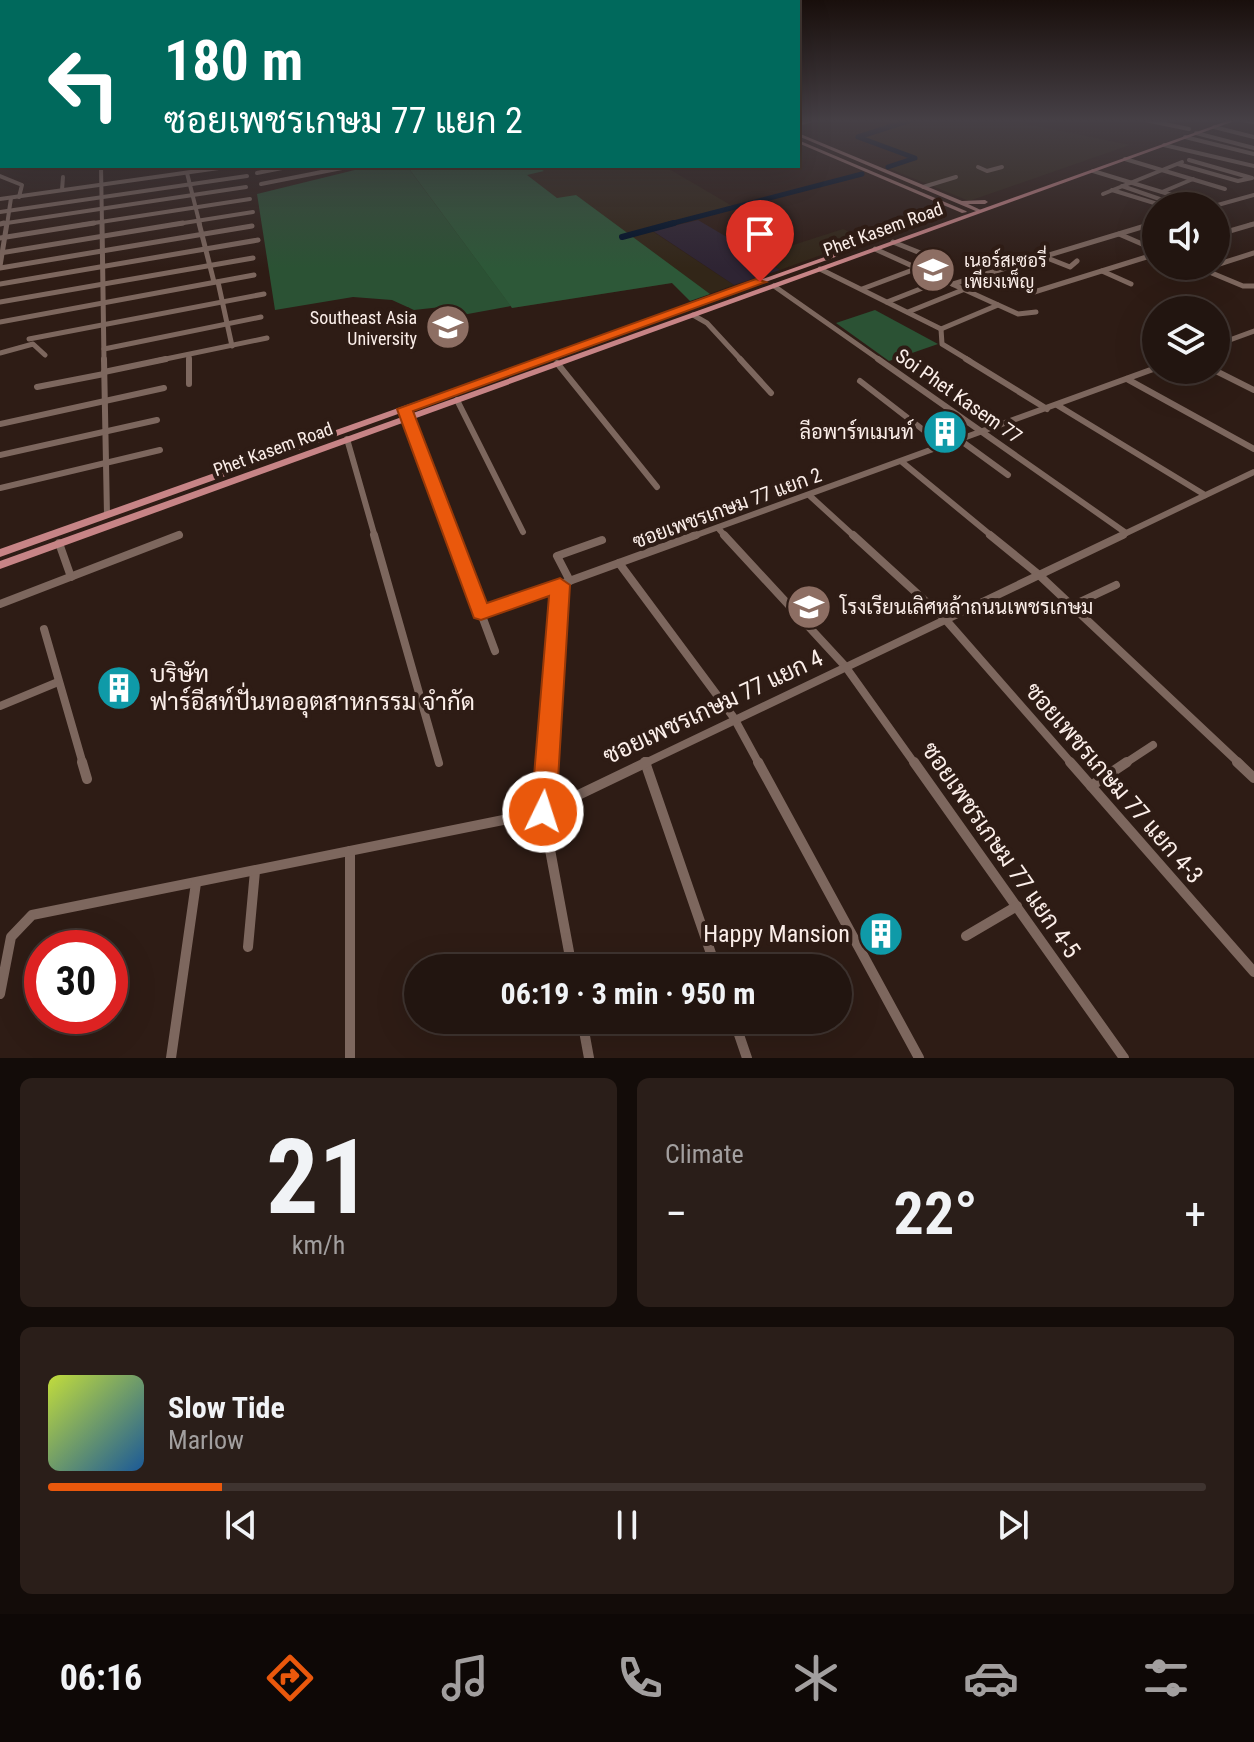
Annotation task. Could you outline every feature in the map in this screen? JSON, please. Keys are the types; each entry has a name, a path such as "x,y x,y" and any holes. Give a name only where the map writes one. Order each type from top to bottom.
{"main road":[{"path":"864,169 941,203 970,211"},
{"path":"882,169 970,211"},
{"name":"Phet Kasem Road","path":"0,553 407,413 717,302 947,215 970,211 985,202 1081,169"},
{"name":"Phet Kasem Road","path":"0,565 347,439 407,413 457,400 693,315 717,302 774,286 970,211 1097,169"},
{"path":"882,177 891,178 893,174"},
{"path":"954,201 985,202"},
{"path":"941,203 951,211 947,215"}],"street":[{"path":"101,169 107,515"},
{"path":"0,199 142,179 179,170 187,173 204,169"},
{"path":"257,173 277,169"},
{"path":"279,169 289,179"},
{"path":"317,169 327,177"},
{"path":"261,184 337,169"},
{"path":"1197,169 1238,181 1252,178 1222,169"},
{"path":"1103,194 1162,170 1225,189"},
{"path":"1093,171 1162,192 1193,179"},
{"path":"187,173 208,266 216,282 232,346"},
{"path":"0,176 22,185 19,197"},
{"path":"0,212 247,176"},
{"path":"62,190 63,177"},
{"path":"923,187 956,177"},
{"path":"1122,186 1142,193"},
{"path":"3,224 246,187"},
{"path":"1112,190 1142,199"},
{"path":"1230,202 1254,195"},
{"path":"11,198 3,224 0,267 252,226"},
{"path":"2,238 250,199"},
{"path":"1,252 253,212"},
{"path":"1230,231 1254,224"},
{"path":"953,284 1142,227"},
{"path":"1119,234 1142,245"},
{"path":"0,284 258,240"},
{"path":"893,242 928,256"},
{"path":"875,249 1022,315 1036,312"},
{"path":"1230,261 1254,253"},
{"path":"1042,256 1070,267 1077,261"},
{"path":"988,272 1031,293 1142,257"},
{"path":"0,302 253,258"},
{"path":"862,289 918,268"},
{"path":"820,269 941,329"},
{"path":"1102,271 1131,284"},
{"path":"0,322 254,275"},
{"path":"887,302 943,280"},
{"path":"1229,280 1243,286 1254,286"},
{"name":"Soi Phet Kasem 77","path":"774,286 1126,533"},
{"path":"908,312 965,289"},
{"path":"29,339 264,294"},
{"path":"941,329 998,305"},
{"path":"693,315 716,333 771,393"},
{"path":"104,349 261,317"},
{"path":"941,329 942,344 1047,409"},
{"path":"1230,340 1254,331"},
{"path":"1245,335 1254,339"},
{"path":"37,387 267,338"},
{"path":"0,353 33,344 45,355"},
{"path":"189,355 189,384"},
{"path":"557,363 569,374 657,487"},
{"name":"ซอยเพชรเกษม 77 แยก 2","path":"481,613 1142,373"},
{"path":"1230,378 1254,390"},
{"path":"1127,379 1254,449"},
{"path":"860,381 944,446"},
{"path":"0,424 164,388"},
{"path":"457,400 523,532"},
{"path":"1057,405 1205,495"},
{"path":"407,413 495,651"},
{"path":"0,455 157,420"},
{"path":"347,439 439,763"},
{"path":"960,440 1008,475"},
{"path":"0,488 160,450"},
{"path":"902,462 1038,574 1069,607 1254,778"},
{"name":"ซอยเพชรเกษม 77 แยก 4","path":"0,994 11,937 20,924 32,915 543,812 734,718 1254,472"},
{"name":"ซอยเพชรเกษม 77 แยก 4-3","path":"809,495 945,619 1254,972"},
{"name":"ซอยเพชรเกษม 77 แยก 4-5","path":"718,528 845,666 1124,1058"},
{"path":"0,604 179,535"},
{"path":"570,581 557,556 602,540"},
{"path":"59,543 71,577"},
{"path":"619,563 734,718 919,1058"},
{"path":"560,585 543,812 569,954"},
{"path":"1069,607 1116,585"},
{"path":"44,629 87,779"},
{"path":"0,706 58,682"},
{"path":"1091,786 1153,745"},
{"path":"645,761 711,954"},
{"path":"350,851 350,1058"},
{"path":"248,947 255,871"},
{"path":"171,1058 196,883"},
{"path":"966,936 1017,906"},
{"path":"585,1034 589,1058"},
{"path":"739,1034 747,1058"}],"shaded area":[{"path":"409,169 670,169 734,207 649,229 734,285 690,301 672,283 512,308"},
{"path":"891,169 1060,169 969,201"},
{"path":"698,220 780,270 734,285 653,231"},
{"path":"843,229 865,239 780,270 759,256"}],"green space":[{"path":"357,169 410,169 511,306 446,318 441,307 414,310 392,300 353,297 275,310 257,194"},
{"path":"409,169 541,169 544,171 527,175 557,198 576,195 710,294 690,301 672,283 512,308"},
{"path":"875,310 938,344 889,361 836,323"}],"waterway":[{"path":"666,225 862,174"},
{"path":"622,237 674,223"}],"place":[{"name":"เนอร์สเซอรี่ เพียงเพ็ญ","path":"933,270"},
{"name":"Southeast Asia University","path":"448,327"},
{"name":"ลีอพาร์ทเมนท์","path":"945,432"},
{"name":"โรงเรียนเลิศหล้าถนนเพชรเกษม","path":"809,607"},
{"name":"บริษัท ฟาร์อีสท์ปั่นทออุตสาหกรรม จำกัด","path":"119,688"},
{"name":"Happy Mansion","path":"881,934"}],"route":[{"path":"543,812 560,585 481,613 404,409 760,282"}]}
